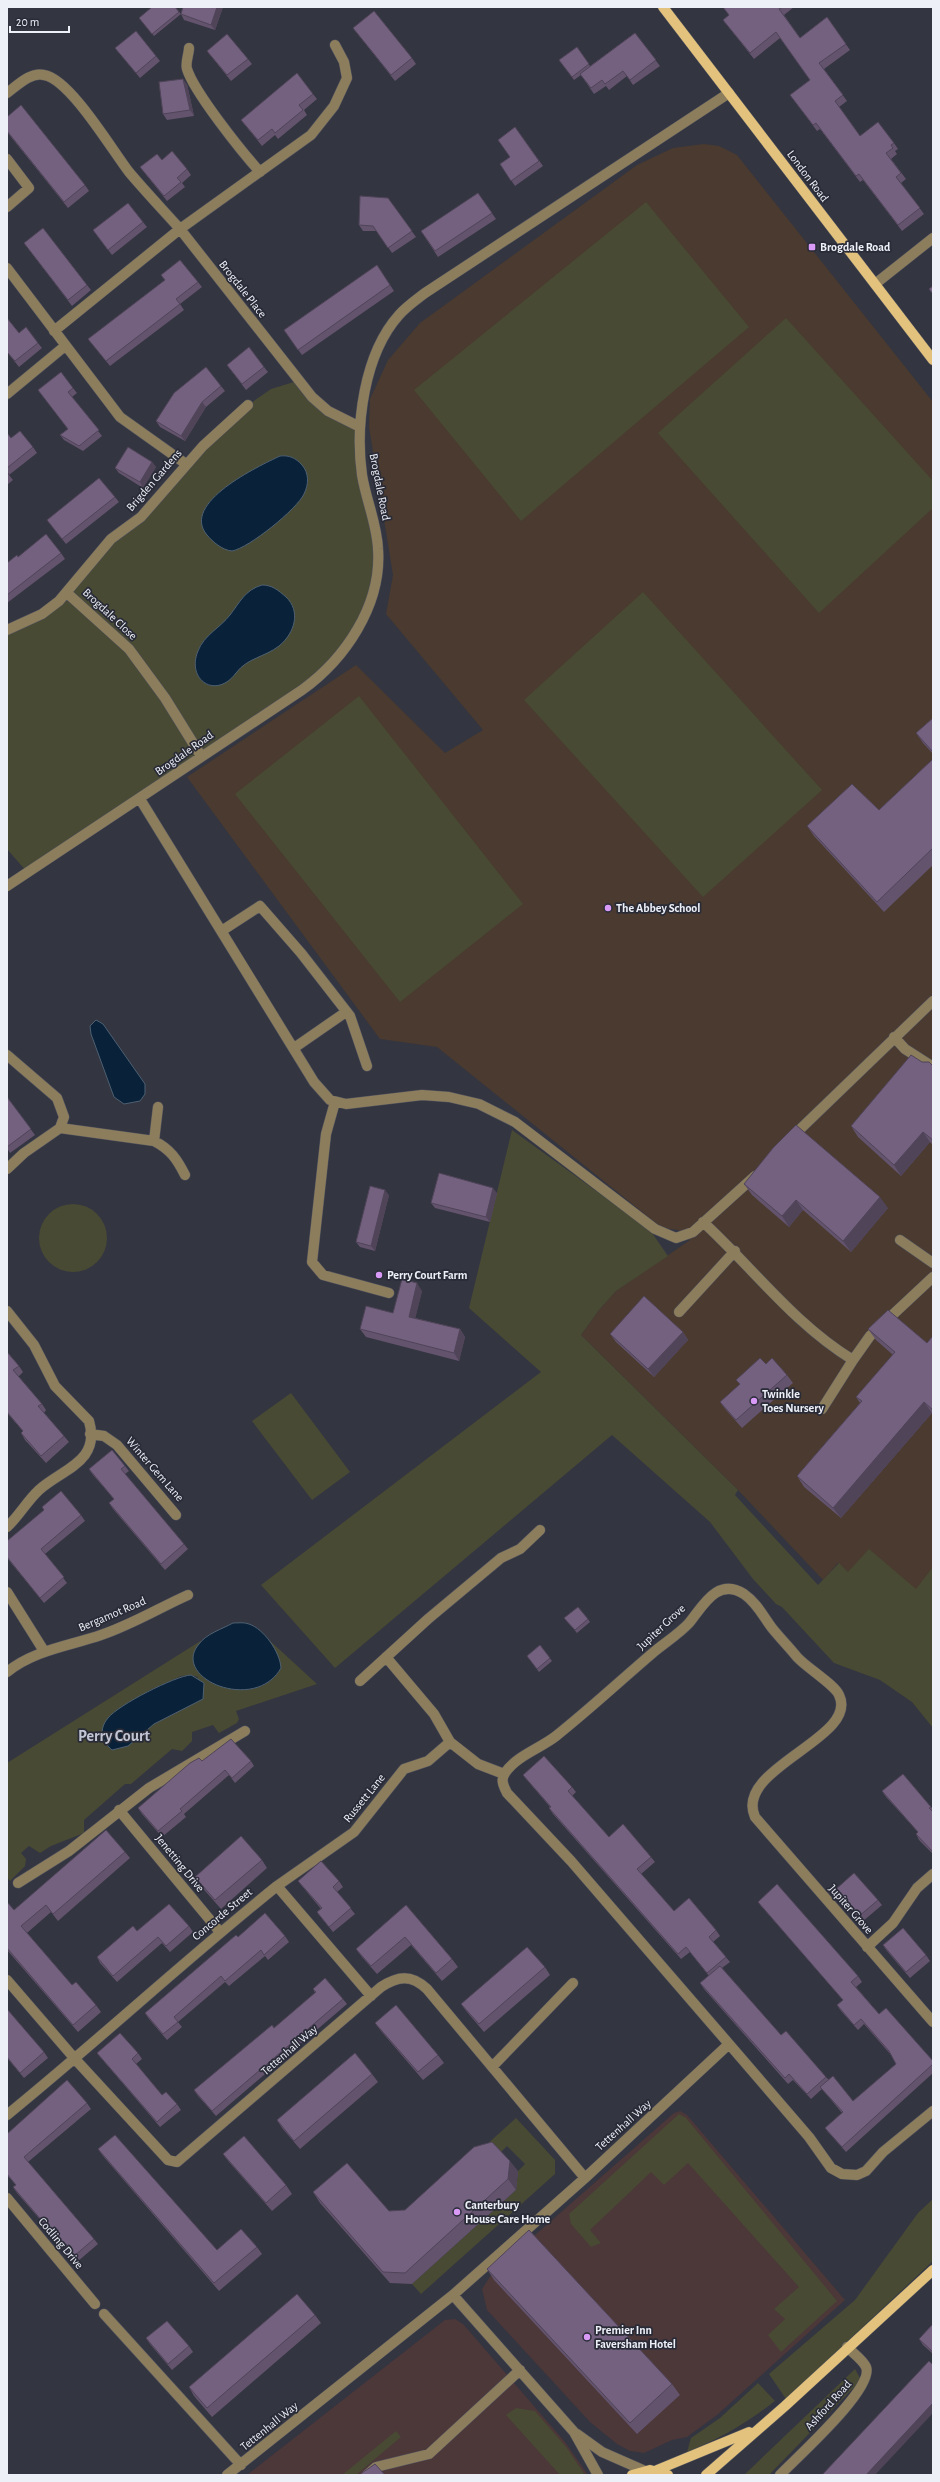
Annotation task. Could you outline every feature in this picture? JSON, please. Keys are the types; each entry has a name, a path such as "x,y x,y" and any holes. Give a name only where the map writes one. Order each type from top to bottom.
{"main road":[{"name":"London Road","path":"663,7 933,360"},
{"path":"706,2475 785,2406 847,2347 933,2270"},
{"path":"632,2475 643,2470 657,2470 758,2429"},
{"path":"657,2470 668,2475"}],"street":[{"path":"54,331 180,229 311,135 334,106 347,78 344,62 335,45"},
{"path":"189,48 187,68 200,92 246,156 260,172"},
{"name":"Brogdale Place","path":"7,92 36,75 46,75 59,83 91,117 129,171 180,229 312,397 333,414 360,427"},
{"name":"Brogdale Road","path":"7,886 140,799 201,756 320,677 343,653 364,616 376,576 378,549 362,476 360,427 366,383 379,349 392,325 408,306 424,293 728,93"},
{"path":"7,159 29,188 7,207"},
{"path":"875,284 933,238"},
{"path":"7,268 120,417 186,464"},
{"path":"7,394 65,346"},
{"name":"Brigden Gardens","path":"67,593 111,539 151,507 186,464 233,416 248,405"},
{"name":"Brogdale Close","path":"7,630 42,614 67,593 129,649 165,698 201,756"},
{"path":"140,799 223,930 314,1082 322,1092 335,1102 355,1105 422,1095 448,1097 480,1104 515,1122 655,1229 676,1238 692,1232 743,1188 765,1166"},
{"path":"223,930 260,906 301,953 350,1016 367,1066"},
{"path":"787,1143 894,1037 933,1001"},
{"path":"294,1048 346,1012"},
{"path":"894,1037 905,1049 933,1067"},
{"path":"7,1055 57,1098 64,1116 60,1128 24,1153 7,1169"},
{"path":"335,1102 326,1134 312,1262 323,1275 389,1294"},
{"path":"154,1141 158,1107"},
{"path":"60,1128 154,1141 165,1146 173,1154 185,1175"},
{"path":"703,1222 735,1251 792,1312 828,1344 853,1360"},
{"path":"900,1240 933,1263"},
{"path":"679,1312 735,1251"},
{"path":"822,1409 870,1336 933,1277"},
{"path":"7,1311 34,1345 55,1386 89,1421 90,1434 85,1456 76,1466 46,1484 32,1497 7,1527"},
{"name":"Winter Gem Lane","path":"90,1434 104,1436 117,1445 176,1515"},
{"path":"360,1680 492,1565 520,1549 540,1530"},
{"name":"Jupiter Grove","path":"504,1774 520,1760 556,1736 688,1624 708,1597 720,1591 729,1589 743,1594 759,1607 772,1628 807,1668 836,1690 841,1701 840,1711 836,1721 759,1787 752,1798 752,1810 761,1825 933,2022"},
{"path":"7,1592 44,1651"},
{"name":"Bergamot Road","path":"7,1672 18,1662 44,1651 103,1635 188,1595"},
{"path":"386,1658 434,1714 450,1742 478,1764 504,1774 503,1786 507,1794 571,1861 809,2137 831,2168 842,2174 857,2175 866,2171 883,2152 933,2111"},
{"path":"18,1883 69,1850 119,1810 163,1779 245,1731"},
{"name":"Russett Lane","path":"277,1886 354,1832 404,1769 428,1761 450,1742"},
{"name":"Jenetting Drive","path":"119,1810 220,1932"},
{"path":"867,1946 893,1923 917,1888 933,1874"},
{"path":"277,1886 371,1996"},
{"name":"Concorde Street","path":"75,2059 220,1932 277,1886"},
{"name":"Tettenhall Way","path":"7,1980 75,2059 168,2160 176,2162 371,1996 393,1980 410,1977 420,1982 584,2178"},
{"path":"492,2067 573,1983"},
{"name":"Tettenhall Way","path":"104,2314 241,2465 453,2294 679,2092 729,2044"},
{"path":"7,2115 75,2059"},
{"name":"Codling Drive","path":"7,2198 95,2304"},
{"path":"453,2294 574,2432 598,2475"},
{"name":"Ashford Road","path":"780,2475 858,2394 867,2377 866,2367 847,2347"},
{"path":"367,2475 376,2467 429,2454 520,2370"},
{"path":"574,2432 602,2452 643,2470"},
{"path":"226,2475 241,2465"}],"shaded area":[{"name":"The Abbey School","path":"704,144 719,146 737,155 933,402 933,1603 848,1572 838,1563 823,1580 738,1490 581,1335 599,1310 616,1291 690,1240 678,1230 662,1228 437,1047 380,1039 187,777 356,665 445,753 483,730 386,614 393,575 369,427 370,399 388,360 420,323 637,165 673,148"},
{"path":"680,2111 687,2115 845,2300 717,2415 687,2437 672,2440 644,2453 630,2451 617,2444 590,2422 487,2310 482,2289 493,2272 674,2113"},
{"path":"455,2319 463,2324 565,2442 588,2475 247,2475 445,2320"}],"green space":[{"path":"646,202 749,327 521,521 414,390"},
{"path":"786,318 933,481 933,508 819,613 658,433"},
{"path":"297,381 312,397 360,427 359,451 376,532 373,588 336,662 27,872 7,849 7,630 42,614 106,545 248,405 271,389"},
{"path":"643,592 822,790 703,897 524,700"},
{"path":"359,696 523,904 400,1002 235,794"},
{"path":"512,1130 650,1230 668,1256 616,1291 599,1310 581,1335 738,1490 735,1495 818,1585 839,1563 848,1572 869,1549 916,1589 933,1567 933,1728 912,1702 880,1680 834,1663 782,1607 776,1604 753,1579 710,1522 612,1435 335,1668 261,1585 541,1372 469,1308"},
{"path":"66,1204 80,1204 92,1210 101,1219 107,1231 105,1251 97,1262 86,1270 80,1272 66,1272 60,1270 49,1262 41,1251 39,1245 39,1231 41,1225 49,1214 60,1206"},
{"path":"291,1393 350,1472 312,1500 252,1421"},
{"path":"256,1628 317,1684 236,1711 239,1719 237,1723 219,1733 213,1725 192,1732 192,1741 182,1751 172,1749 131,1784 125,1784 84,1820 84,1833 51,1846 40,1853 29,1846 21,1853 26,1859 25,1866 10,1881 7,1877 7,1763 202,1640 198,1645 208,1681 238,1690 248,1690 266,1684 281,1668 270,1642","holes":["191,1675 198,1677 187,1707 154,1724 128,1746 112,1750 105,1744 102,1736 113,1713 150,1690 181,1676"]},
{"path":"679,2114 686,2118 837,2301 781,2352 768,2335 785,2319 774,2309 799,2287 688,2163 664,2185 651,2172 590,2230 601,2243 591,2247 571,2224 569,2214"},
{"path":"516,2118 555,2160 555,2174 421,2294 412,2284 516,2190 518,2171 525,2164 507,2146 500,2153 434,2192"},
{"path":"933,2199 933,2261 786,2399 769,2374 855,2300 918,2213"},
{"path":"855,2369 861,2380 769,2475 744,2475"},
{"path":"758,2383 775,2401 733,2430 711,2442 687,2452 691,2438 720,2418"},
{"path":"516,2408 535,2411 567,2448 585,2475 560,2475 506,2415"},
{"path":"396,2431 401,2437 356,2475 342,2475"}],"water":[{"path":"280,456 286,456 297,460 306,472 308,479 307,486 300,501 272,527 240,548 232,551 218,545 207,535 202,523 204,511 213,499 226,487 256,468"},
{"path":"262,585 275,588 291,603 295,615 289,635 285,641 274,650 245,664 228,681 220,685 212,686 205,683 199,678 195,661 201,645 208,636 226,620 247,593"},
{"path":"96,1020 103,1024 145,1084 145,1094 140,1101 124,1104 114,1097 91,1034 90,1026"},
{"path":"233,1623 245,1623 255,1627 265,1636 274,1648 278,1655 281,1668 269,1682 253,1688 236,1690 219,1686 205,1679 196,1669 193,1657 202,1640"},
{"path":"191,1675 204,1683 203,1699 154,1724 128,1746 112,1750 109,1747 102,1735 102,1731 105,1722 114,1712 147,1692 173,1680"}],"building":[{"path":"152,7 175,7 179,12 152,34 139,18"},
{"path":"183,7 217,7 211,25 181,14"},
{"path":"723,7 783,7 779,9 800,38 827,17 846,44 819,63 843,95 835,101 860,136 878,122 894,143 891,145 893,148 886,153 901,173 896,177 920,208 898,225 859,174 856,176 816,123 813,125 790,95 810,80 776,32 750,53 723,20 729,15"},
{"path":"374,11 412,58 391,75 353,28"},
{"path":"136,31 156,56 136,73 115,48"},
{"path":"635,33 656,60 630,80 623,71 605,84 602,80 591,88 580,74"},
{"path":"227,34 248,59 227,75 207,51"},
{"path":"577,47 589,64 572,77 559,60"},
{"path":"297,73 313,94 299,105 303,110 275,133 272,129 258,140 241,120"},
{"path":"183,79 190,110 163,114 159,82"},
{"path":"21,105 85,185 64,202 7,131 7,117"},
{"path":"515,127 539,161 511,181 500,164 510,157 498,140"},
{"path":"172,151 187,169 177,178 181,182 164,196 140,167 157,154 162,160"},
{"path":"478,193 492,213 435,251 421,231"},
{"path":"360,196 388,198 412,231 388,248 373,226 359,225"},
{"path":"128,203 143,222 108,250 93,230"},
{"path":"43,228 87,285 68,300 24,243"},
{"path":"180,260 198,282 176,299 180,304 106,361 88,339 165,280 161,275"},
{"path":"377,265 390,285 298,350 284,330"},
{"path":"933,286 933,294 929,289"},
{"path":"7,318 19,333 26,327 38,343 15,361 7,352"},
{"path":"249,347 264,367 242,384 227,365"},
{"path":"206,367 221,386 202,402 181,436 156,421 174,393"},
{"path":"61,372 73,388 68,392 99,430 79,446 60,435 68,429 38,390"},
{"path":"20,431 33,447 7,468 7,433 11,438"},
{"path":"128,447 152,462 140,482 115,468"},
{"path":"99,478 115,497 62,539 47,520"},
{"path":"46,534 61,553 7,595 7,563 17,555 18,557"},
{"path":"933,718 933,752 916,733"},
{"path":"933,759 933,848 877,902 807,826 852,784 879,810"},
{"path":"911,1055 922,1062 929,1062 933,1066 933,1140 923,1132 894,1165 851,1126"},
{"path":"7,1097 31,1129 7,1147"},
{"path":"796,1125 880,1197 843,1241 796,1200 782,1216 744,1184 773,1148"},
{"path":"439,1173 493,1188 486,1217 431,1203"},
{"path":"370,1186 385,1190 371,1246 356,1242"},
{"path":"402,1279 417,1283 409,1317 460,1329 454,1353 360,1329 366,1306 393,1313"},
{"path":"644,1296 683,1332 648,1369 610,1334"},
{"path":"888,1310 927,1343 933,1336 933,1410 924,1402 833,1508 797,1476 862,1401 856,1397 895,1352 868,1329"},
{"path":"7,1352 19,1366 13,1370 42,1404 38,1406 64,1436 41,1456 21,1433 23,1431 7,1412"},
{"name":"Twinkle Toes Nursery","path":"760,1358 766,1364 772,1358 787,1375 736,1420 720,1402 740,1384 736,1380"},
{"path":"112,1450 125,1466 121,1469 184,1544 161,1564 109,1503 114,1499 89,1469"},
{"path":"61,1491 81,1515 41,1549 64,1577 40,1598 7,1557 7,1541 44,1510 42,1507"},
{"path":"578,1607 588,1619 575,1630 564,1618"},
{"path":"540,1645 550,1658 537,1669 527,1656"},
{"path":"231,1739 251,1761 232,1778 225,1770 180,1809 182,1811 158,1831 138,1808 190,1763 199,1758 202,1761"},
{"path":"544,1756 572,1787 568,1791 609,1837 623,1824 651,1857 637,1869 674,1911 689,1898 716,1930 709,1937 726,1957 707,1973 686,1947 678,1954 549,1808 551,1807 523,1775"},
{"path":"903,1774 931,1807 929,1808 933,1812 932,1851 916,1834 918,1832 882,1791"},
{"path":"106,1830 125,1852 53,1914 46,1905 21,1926 72,1985 76,1982 96,2005 73,2025 7,1948 7,1902 14,1910"},
{"path":"241,1836 262,1860 215,1900 195,1877"},
{"path":"321,1861 339,1881 333,1887 351,1908 329,1927 317,1912 322,1908 298,1881"},
{"path":"854,1873 878,1900 858,1917 835,1890"},
{"path":"777,1884 858,1976 851,1982 879,2014 886,2008 933,2061 933,2064 842,2147 825,2128 843,2112 820,2087 833,2076 853,2101 896,2064 889,2051 861,2019 854,2025 837,2005 843,2000 758,1902"},
{"path":"169,1904 189,1926 166,1946 158,1937 113,1976 97,1957 133,1926 137,1931"},
{"path":"406,1905 452,1959 436,1973 405,1937 371,1966 356,1949"},
{"path":"265,1913 285,1936 264,1955 261,1950 225,1981 221,1976 174,2017 178,2022 163,2034 145,2013 236,1935 238,1937"},
{"path":"903,1928 926,1955 906,1972 883,1945"},
{"path":"527,1947 545,1967 479,2024 461,2004"},
{"path":"720,1966 781,2035 786,2031 826,2077 807,2094 789,2074 785,2078 700,1983"},
{"path":"325,1978 343,1999 212,2111 194,2090 272,2025 274,2028 316,1992 313,1989"},
{"path":"396,2005 438,2055 418,2072 375,2023"},
{"path":"7,2009 44,2052 20,2073 7,2057"},
{"path":"120,2033 138,2053 132,2059 162,2095 166,2092 177,2104 157,2122 97,2053"},
{"path":"355,2053 372,2074 294,2141 277,2120"},
{"path":"67,2080 87,2103 24,2157 94,2239 73,2257 13,2187 16,2185 7,2174 7,2134"},
{"path":"115,2135 217,2250 241,2229 257,2247 214,2283 98,2149"},
{"path":"244,2136 286,2185 266,2203 223,2154"},
{"name":"Canterbury House Care Home","path":"492,2142 510,2161 508,2179 405,2273 383,2272 313,2192 347,2163 389,2211 405,2210 474,2147"},
{"name":"Premier Inn Faversham Hotel","path":"529,2230 672,2384 630,2423 487,2269"},
{"path":"297,2294 315,2315 207,2408 189,2387"},
{"path":"167,2321 189,2346 168,2364 146,2338"},
{"path":"933,2324 933,2352 919,2339"},
{"path":"929,2361 933,2365 933,2403 866,2475 822,2475"},
{"path":"375,2464 385,2475 360,2475 362,2473"}],"place":[{"name":"Brogdale Road","path":"812,247"},
{"name":"The Abbey School","path":"608,908"},
{"name":"Perry Court Farm","path":"379,1275"},
{"name":"Twinkle Toes Nursery","path":"754,1401"},
{"name":"Canterbury House Care Home","path":"457,2212"},
{"name":"Premier Inn Faversham Hotel","path":"587,2337"}],"district":[{"name":"Perry Court","path":"114,1736"}]}
